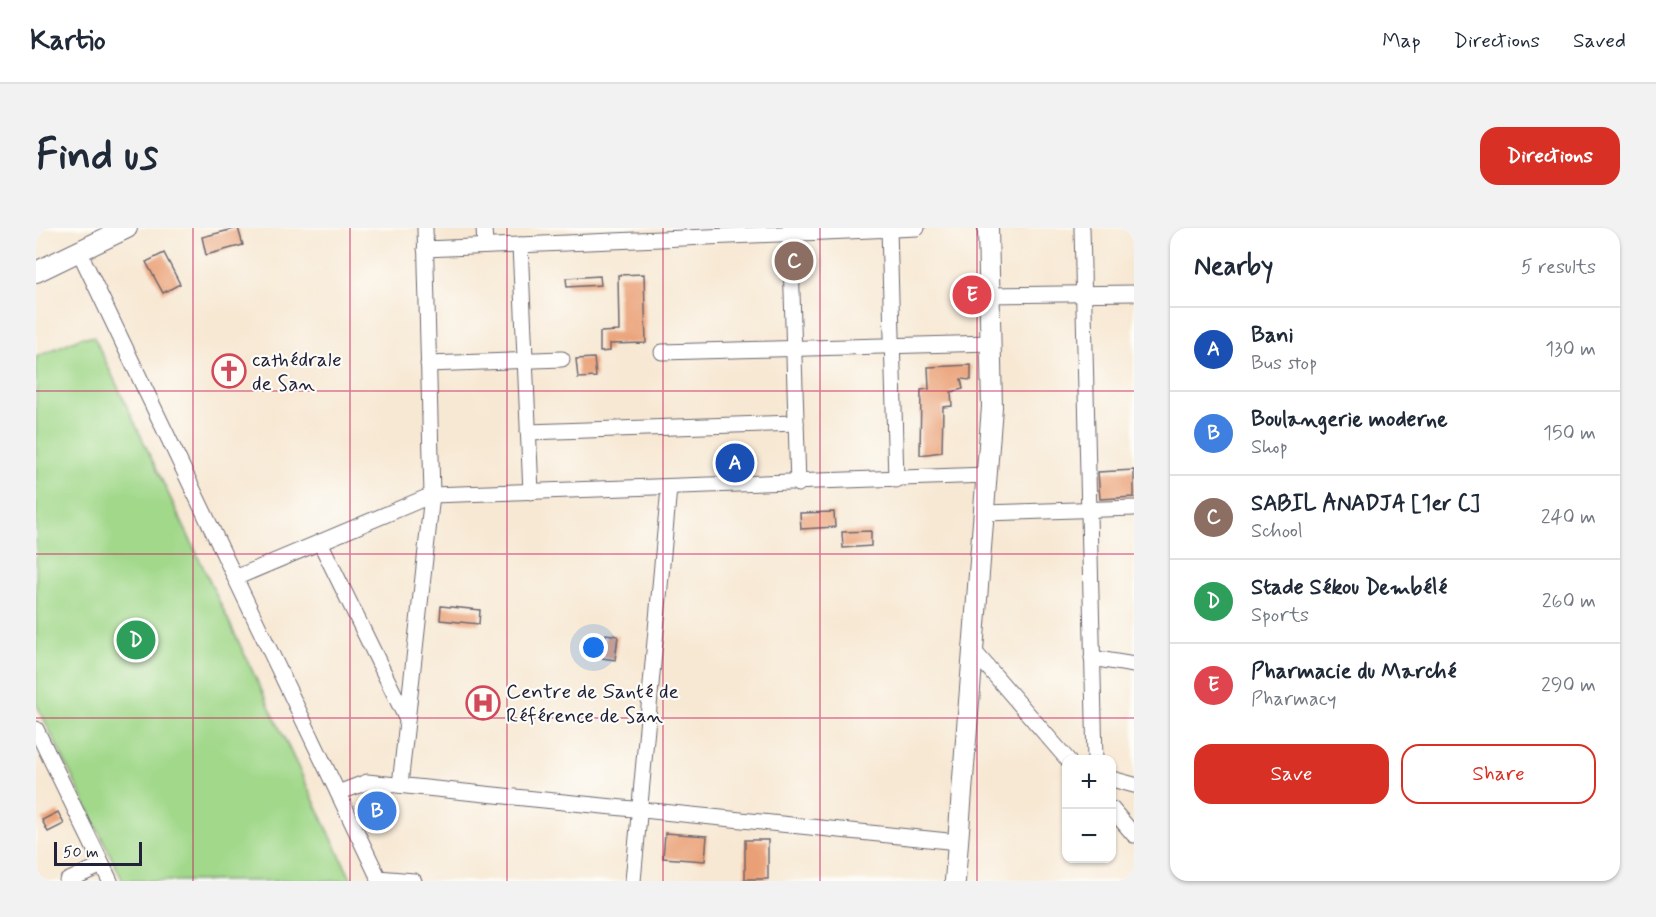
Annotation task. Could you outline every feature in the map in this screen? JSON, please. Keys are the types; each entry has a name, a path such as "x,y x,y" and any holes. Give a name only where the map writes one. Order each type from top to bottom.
{"main road":[{"path":"36,272 127,228"},
{"path":"955,881 992,406 988,228"}],"street":[{"path":"400,785 432,495 424,228"},
{"path":"484,228 485,246"},
{"path":"425,249 520,245 621,234 917,228"},
{"path":"1082,228 1095,755"},
{"path":"889,229 896,480"},
{"path":"790,231 798,484"},
{"path":"520,245 531,492"},
{"path":"79,251 379,880 414,881"},
{"path":"990,295 1134,293"},
{"path":"662,352 991,343"},
{"path":"428,364 562,359"},
{"path":"528,432 796,423"},
{"path":"236,578 432,495 798,484 987,475"},
{"path":"633,881 669,488"},
{"path":"984,513 1134,508"},
{"path":"320,542 407,720"},
{"path":"973,650 1065,755"},
{"path":"1092,658 1134,665"},
{"path":"36,729 39,745 110,881"},
{"path":"1116,780 1134,785"},
{"path":"338,793 367,782 958,842"},
{"path":"1116,814 1134,835"},
{"path":"67,881 102,865"}],"green space":[{"path":"82,337 94,337 352,881 123,881 36,703 36,357"}],"building":[{"path":"238,228 243,245 206,255 202,237"},
{"path":"164,253 180,284 163,293 146,262"},
{"path":"644,274 646,343 610,344 610,351 600,352 600,332 619,331 618,275"},
{"path":"600,276 601,285 567,287 566,278"},
{"path":"594,358 596,377 578,378 576,359"},
{"path":"971,365 971,380 961,379 963,389 951,392 952,406 943,407 942,452 920,455 921,390 929,389 928,367"},
{"path":"1134,470 1134,497 1100,499 1098,472"},
{"path":"834,512 835,527 801,529 800,513"},
{"path":"871,531 871,546 843,548 842,532"},
{"path":"441,606 480,610 479,624 440,620"},
{"path":"606,634 618,636 615,660 602,658"},
{"path":"58,812 64,824 48,832 42,820"},
{"path":"665,833 707,836 705,861 663,858"},
{"path":"745,840 768,840 768,879 745,879"}],"place":[{"name":"SABIL ANADJA [1er C]","path":"794,261"},
{"name":"Pharmacie du Marché","path":"972,295"},
{"name":"cathédrale de San","path":"229,371"},
{"name":"Bani","path":"735,463"},
{"name":"Stade Sékou Dembélé","path":"136,640"},
{"name":"Centre de Santé de Référence de San","path":"483,703"},
{"name":"Boulangerie moderne","path":"377,811"}]}
